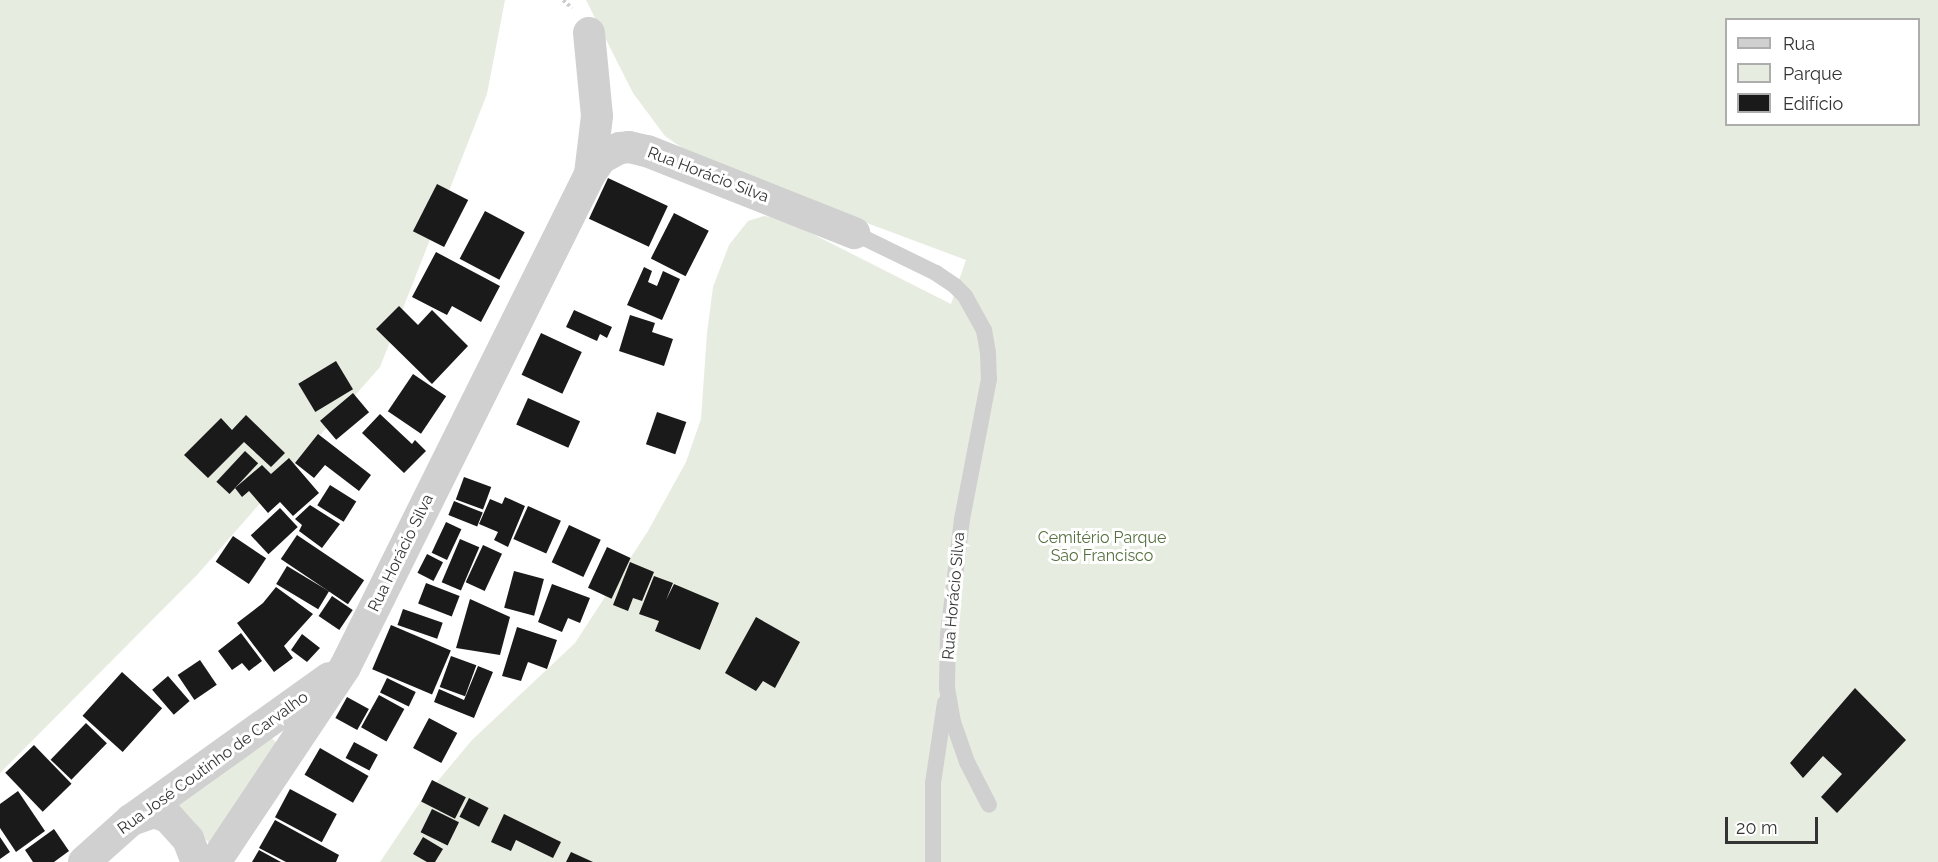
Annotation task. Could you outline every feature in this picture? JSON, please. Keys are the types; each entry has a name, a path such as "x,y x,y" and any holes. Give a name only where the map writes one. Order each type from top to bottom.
{"street":[{"path":"590,174 597,116 591,46 611,116 624,137 638,148"},
{"name":"Rua Horácio Silva","path":"215,862 345,667 590,174 601,158 610,152 629,147 638,148 855,233"},
{"name":"Rua José Coutinho de Carvalho","path":"84,862 131,820 345,667"},
{"path":"131,820 154,812 168,817 188,839 197,862"}],"lane":[{"name":"Rua Horácio Silva","path":"855,233 936,273 956,286 965,296 984,330 988,353 988,379 962,519 948,634 947,687 953,722 967,762 989,805"},
{"path":"933,862 933,783 947,687"}],"green space":[{"path":"0,0 505,0 487,94 380,367 197,575 0,773"},
{"name":"Cemitério Parque São Francisco","path":"586,0 1938,0 1938,862 380,862 421,801 472,740 575,643 648,531 686,462 701,419 707,333 713,287 729,245 748,221 764,216 783,219 951,304 966,260 736,174 685,150 665,136 633,93"},
{"path":"266,733 278,744 214,848 167,800"}],"building":[{"path":"608,178 668,206 649,247 589,219"},
{"path":"437,184 468,200 444,247 413,231"},
{"path":"485,211 525,232 499,280 460,259"},
{"path":"674,213 709,231 686,276 651,258"},
{"path":"436,252 500,286 481,322 452,306 447,315 412,297"},
{"path":"644,267 652,271 648,282 657,286 663,271 680,279 662,320 627,305"},
{"path":"399,306 418,325 432,310 468,346 432,384 376,329"},
{"path":"574,310 612,327 607,338 600,334 597,341 566,327"},
{"path":"630,315 655,323 652,332 673,339 664,366 619,351"},
{"path":"541,333 582,352 562,394 522,375"},
{"path":"336,361 353,389 315,412 298,384"},
{"path":"413,374 446,396 421,434 388,411"},
{"path":"353,393 369,412 336,440 320,421"},
{"path":"528,398 580,421 568,448 516,424"},
{"path":"657,412 686,422 675,454 646,444"},
{"path":"380,414 412,444 415,440 426,451 404,473 362,433"},
{"path":"246,415 285,453 271,467 244,442 208,478 184,455 221,418 232,430"},
{"path":"318,434 371,475 359,491 325,465 314,478 295,463"},
{"path":"245,451 258,463 230,494 216,482"},
{"path":"289,458 319,493 293,516 280,502 268,513 249,491 242,497 235,488 262,465 271,474"},
{"path":"464,477 491,487 483,509 456,500"},
{"path":"330,485 356,501 344,522 317,505"},
{"path":"505,497 525,506 508,547 494,540 498,532 479,524 490,499 502,504"},
{"path":"454,501 483,513 477,527 448,515"},
{"path":"310,505 340,524 322,548 299,531 302,525 295,519"},
{"path":"528,506 561,521 546,554 513,539"},
{"path":"280,508 298,527 268,554 251,535"},
{"path":"446,522 461,529 447,560 432,553"},
{"path":"569,525 601,540 583,577 552,562"},
{"path":"297,535 364,580 348,604 281,559"},
{"path":"233,536 266,558 249,584 216,562"},
{"path":"460,539 479,547 461,590 442,582"},
{"path":"483,545 502,554 485,591 466,582"},
{"path":"607,547 631,558 612,599 588,588"},
{"path":"427,554 443,562 434,581 417,573"},
{"path":"630,562 654,572 642,601 633,598 628,611 613,605"},
{"path":"287,566 329,591 318,609 276,584"},
{"path":"514,571 544,579 534,616 504,608"},
{"path":"654,576 673,583 666,600 674,584 719,603 700,650 655,631 659,621 639,614"},
{"path":"426,583 460,596 452,616 418,604"},
{"path":"552,584 590,598 580,623 568,618 562,632 538,622"},
{"path":"276,587 313,614 284,646 293,658 274,672 237,623 263,603"},
{"path":"332,596 353,610 339,630 319,616"},
{"path":"470,599 510,617 500,655 456,648"},
{"path":"403,609 443,623 437,639 397,625"},
{"path":"756,617 800,642 775,688 763,681 756,691 725,673"},
{"path":"391,625 451,650 432,695 372,669"},
{"path":"517,627 557,640 547,669 528,662 521,681 502,676"},
{"path":"241,633 262,661 249,671 242,663 232,670 218,651"},
{"path":"302,634 320,648 307,662 291,650"},
{"path":"451,656 476,665 465,696 440,687"},
{"path":"200,660 217,685 194,700 178,675"},
{"path":"478,666 493,672 474,718 434,702 439,689 464,700"},
{"path":"122,672 162,708 123,752 83,716"},
{"path":"168,676 190,701 174,715 152,690"},
{"path":"387,678 416,692 409,706 380,692"},
{"path":"1855,688 1906,740 1837,813 1821,797 1842,774 1823,756 1803,778 1790,763"},
{"path":"379,695 404,709 386,741 361,727"},
{"path":"347,697 369,709 357,730 335,718"},
{"path":"429,718 457,733 441,763 413,748"},
{"path":"86,723 107,743 71,780 51,760"},
{"path":"354,742 378,755 369,771 346,758"},
{"path":"34,745 72,784 43,812 5,773"},
{"path":"320,748 368,776 353,803 304,775"},
{"path":"432,780 466,797 455,819 421,801"},
{"path":"290,789 337,814 322,842 275,817"},
{"path":"18,791 45,831 16,852 0,828 0,804"},
{"path":"469,798 489,808 479,827 459,817"},
{"path":"432,809 459,822 448,846 421,832"},
{"path":"504,814 561,842 553,858 516,840 511,851 491,842"},
{"path":"275,820 339,855 336,862 286,862 259,848"},
{"path":"54,829 69,851 54,862 33,862 25,850"},
{"path":"0,837 10,852 0,859"},
{"path":"423,837 443,849 435,862 427,862 413,854"},
{"path":"259,850 281,862 252,862"},
{"path":"571,852 593,862 566,862"}]}
